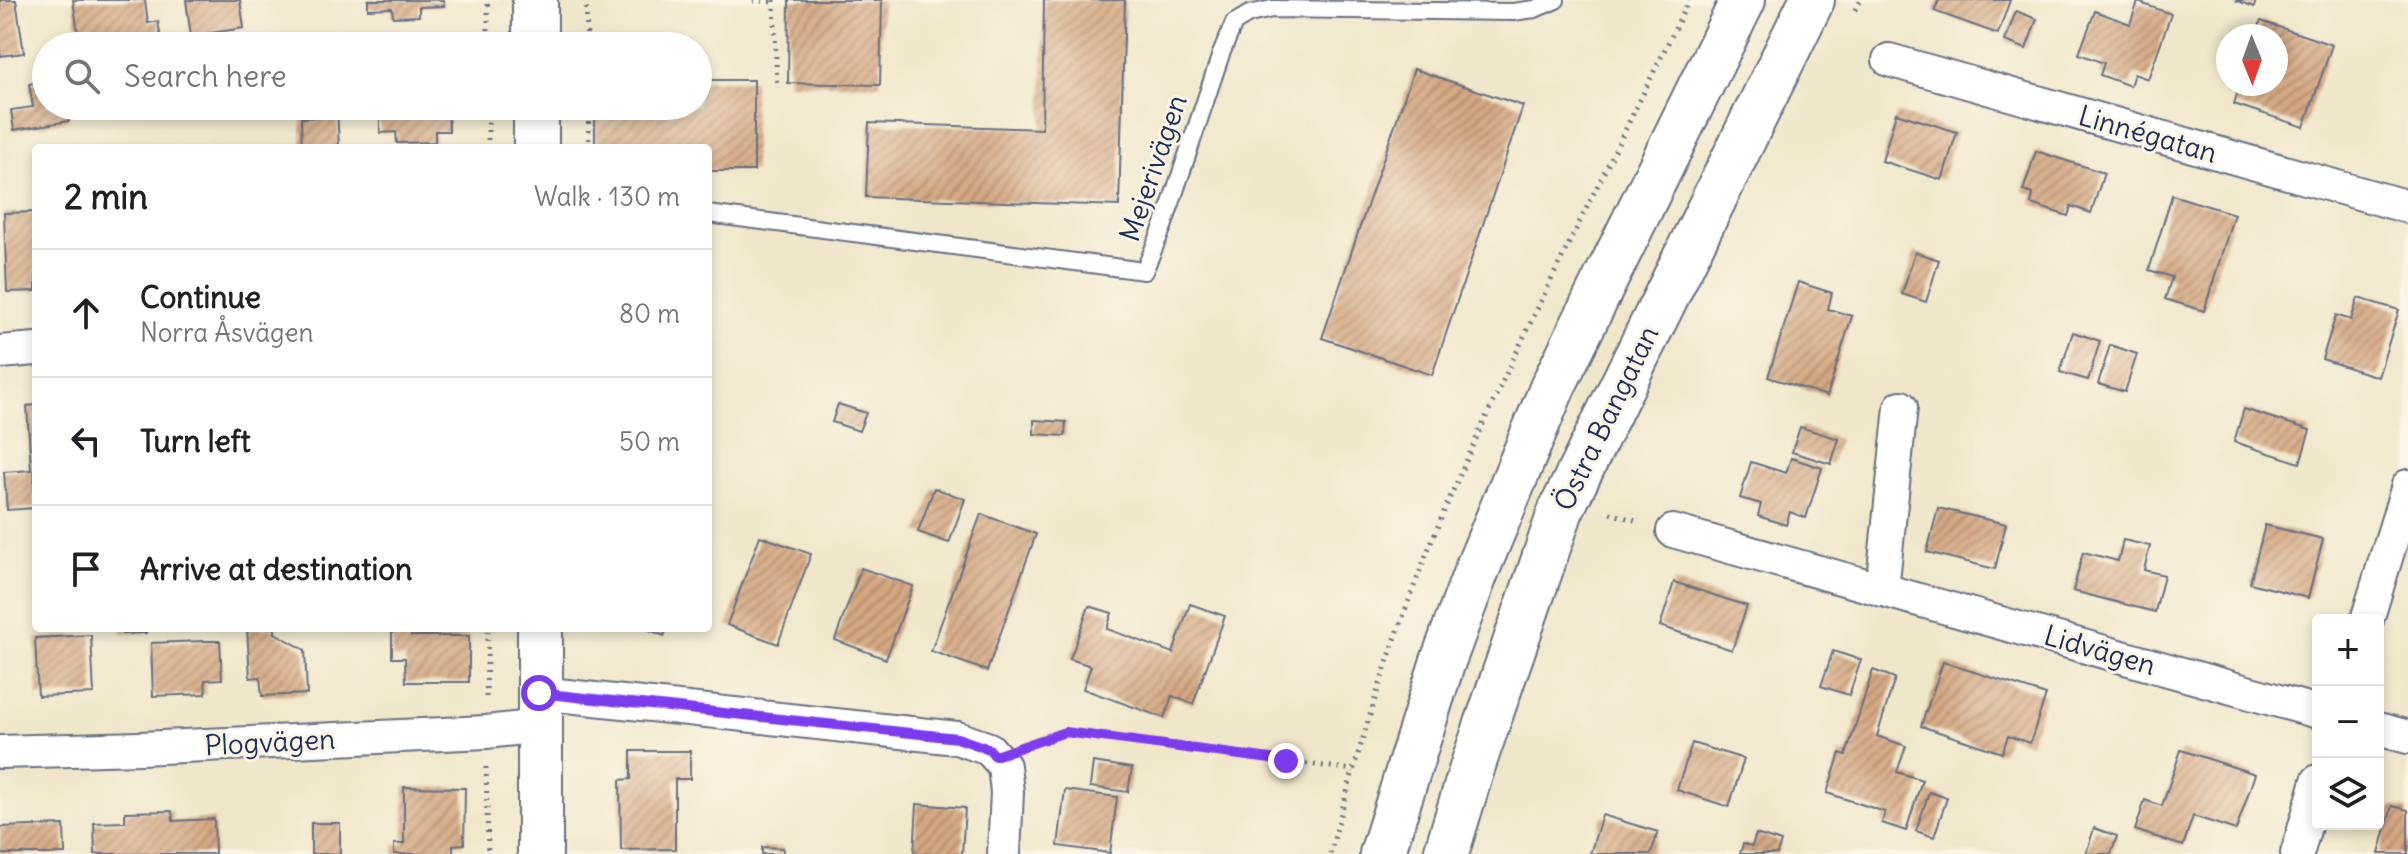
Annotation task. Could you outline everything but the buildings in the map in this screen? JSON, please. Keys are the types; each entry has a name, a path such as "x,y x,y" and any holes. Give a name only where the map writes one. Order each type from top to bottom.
{"main road":[{"path":"535,0 535,32"},
{"name":"Östra Bangatan","path":"1382,854 1447,650 1553,386 1743,0"},
{"name":"Östra Bangatan","path":"1446,854 1473,765 1561,510 1812,0"},
{"path":"536,120 536,144"},
{"path":"540,632 540,854"}],"street":[{"name":"Linnégatan","path":"1889,60 2408,207"},
{"path":"0,352 32,349"},
{"path":"1882,590 1901,407"},
{"path":"2369,614 2408,486"},
{"name":"Lidvägen","path":"1673,531 2312,710"},
{"name":"Plogvägen","path":"0,752 486,732 540,709 957,738 989,749 995,756"},
{"path":"2384,731 2408,737"},
{"path":"995,756 1004,766 1007,792 1004,854"},
{"path":"2297,854 2312,802"}],"lane":[{"name":"Mejerivägen","path":"712,215 1144,271 1163,227 1234,23 1249,14 1272,9 1513,12 1535,9 1556,0"}],"path":[{"path":"488,0 488,32"},
{"path":"586,0 587,32"},
{"path":"1849,21 1861,0"},
{"path":"753,1 774,1 777,88"},
{"path":"488,120 488,144"},
{"path":"588,120 589,144"},
{"path":"1610,513 1616,499"},
{"path":"995,756 1065,732 1354,770"}],"route":[{"path":"539,693 957,738 989,749 995,756 1065,732 1286,761"}]}
